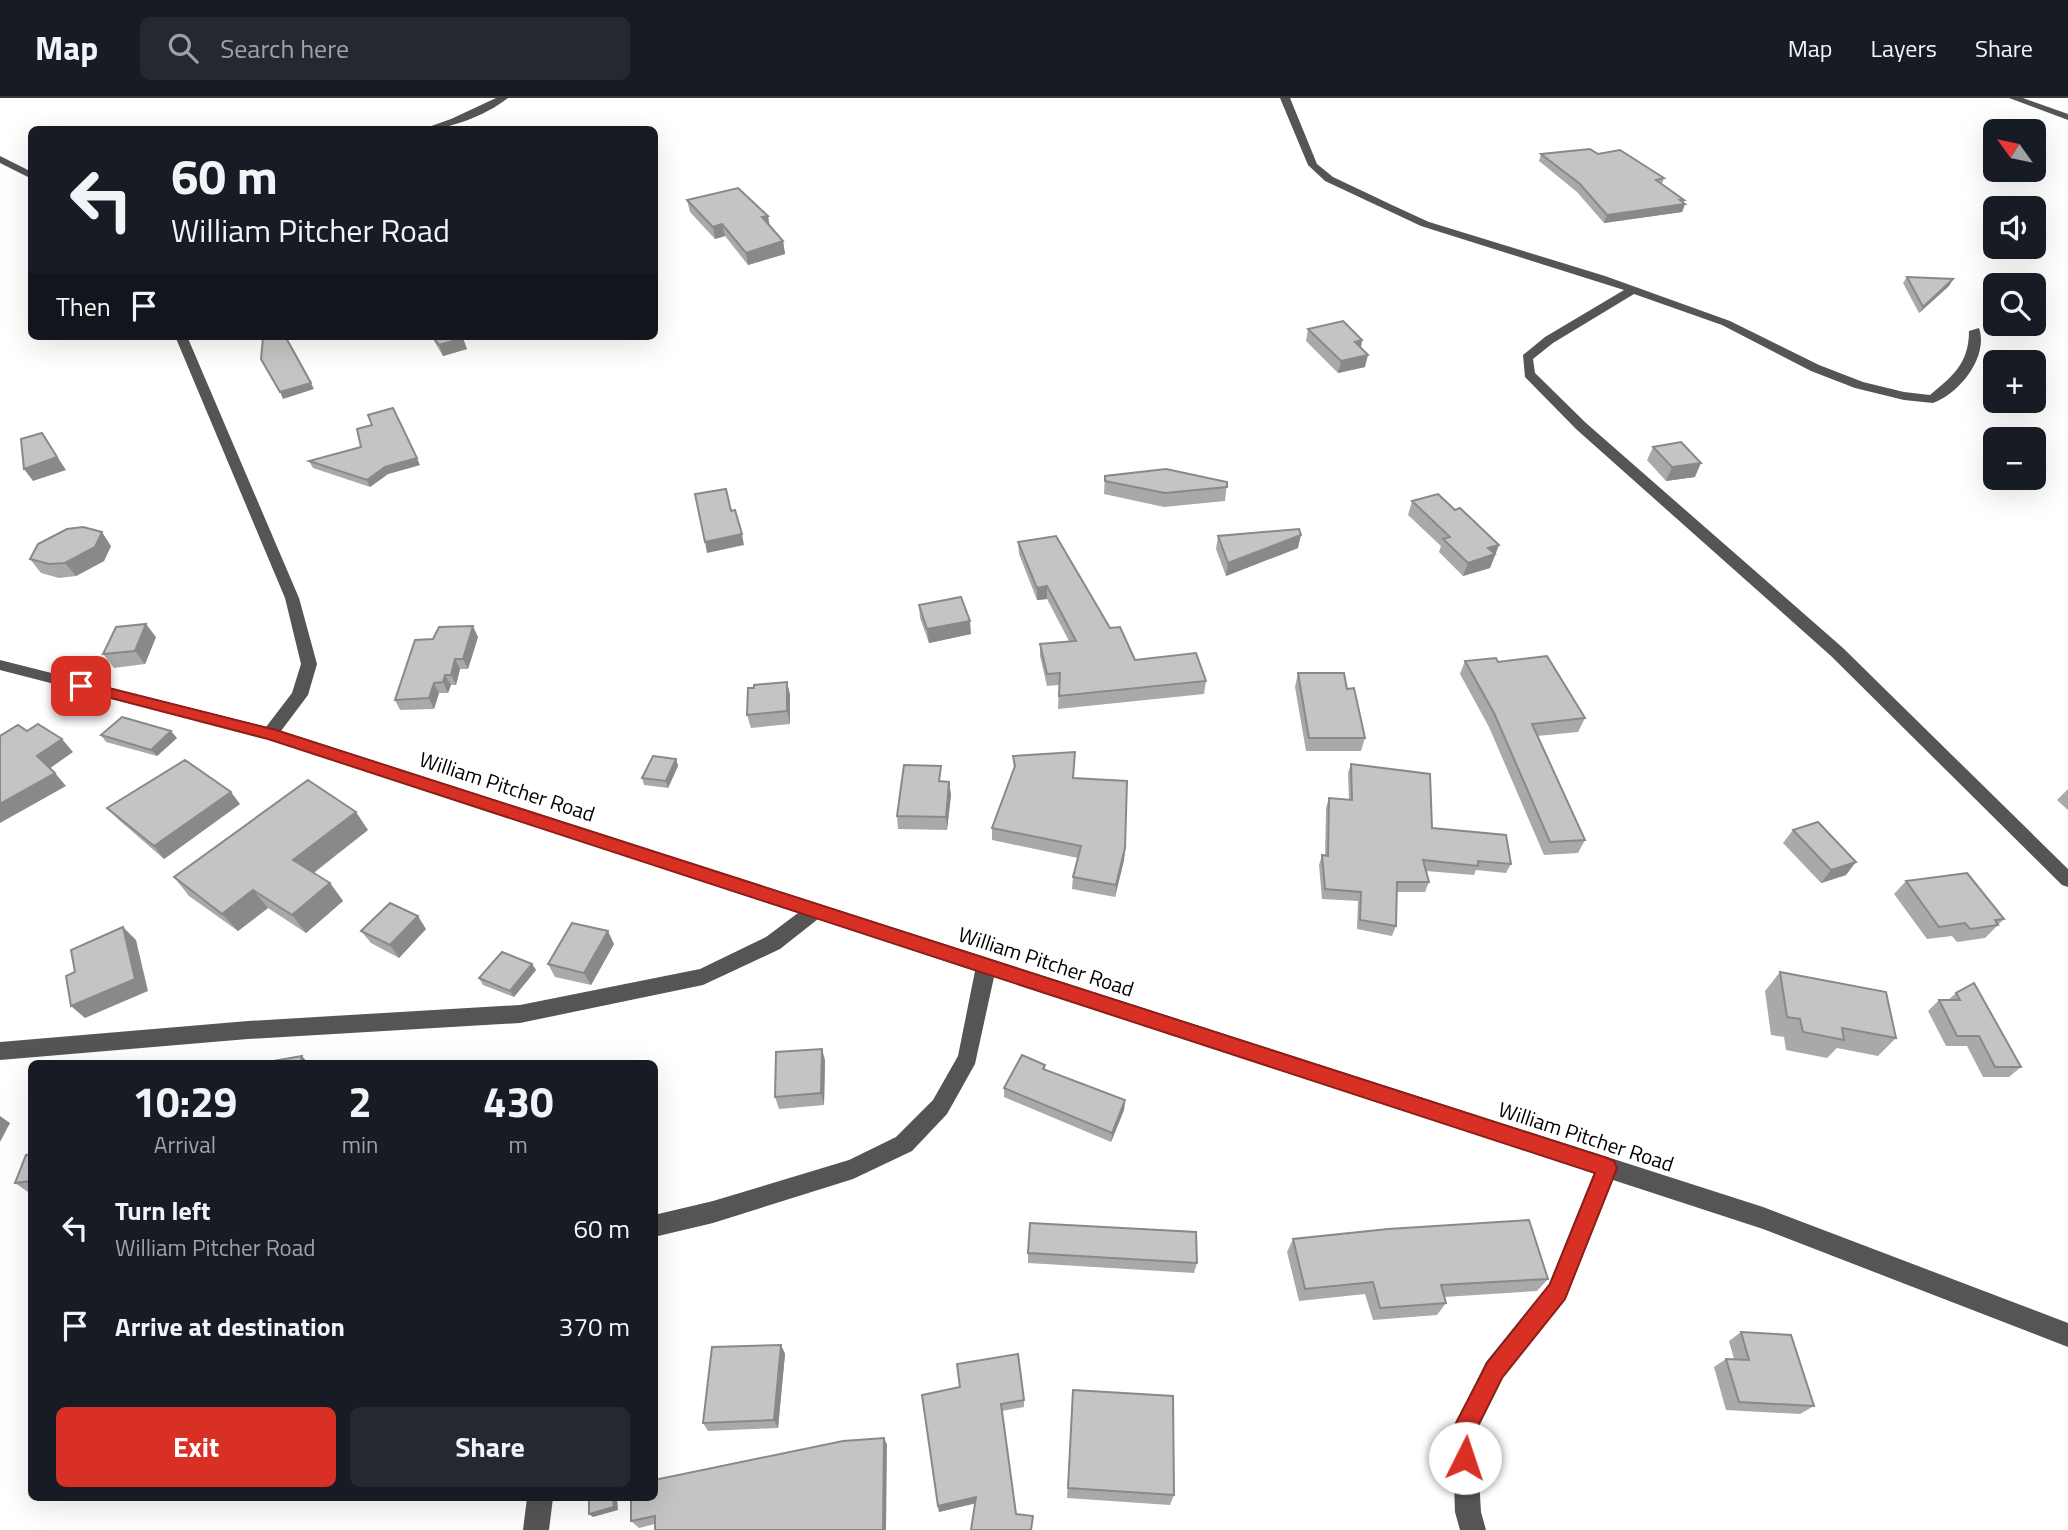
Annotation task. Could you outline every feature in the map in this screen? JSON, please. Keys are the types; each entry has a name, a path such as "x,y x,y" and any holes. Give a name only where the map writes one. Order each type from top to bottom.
{"street":[{"path":"437,126 503,98"},
{"path":"1285,98 1313,165 1329,179 1425,224 1633,290 1726,323 1815,368 1859,385 1904,396 1933,398 1959,377 1977,352 1975,331"},
{"path":"2014,98 2068,117"},
{"path":"0,159 28,174"},
{"path":"1633,290 1541,346 1527,358 1529,374 1581,426 1837,652 2068,880"},
{"path":"183,340 292,598 309,664 300,695 270,734"},
{"name":"William Pitcher Road","path":"0,665 270,734 1763,1219 2068,1335"},
{"path":"0,1051 248,1030 520,1014 703,977 773,943 815,911"},
{"path":"658,1225 713,1212 853,1169 904,1144 940,1107 968,1058 986,966"},
{"path":"0,1064 29,1049"},
{"path":"1473,1530 1468,1512 1464,1431 1494,1370 1557,1292 1607,1168"},
{"path":"536,1530 540,1501"}],"building":[{"path":"1590,149 1598,154 1620,150 1664,178 1656,180 1684,200 1680,200 1685,204 1607,215 1580,184 1541,154"},
{"path":"738,188 768,216 762,217 783,241 746,253 722,224 713,227 687,200"},
{"path":"1907,277 1953,279 1923,307"},
{"path":"1343,321 1362,340 1355,342 1368,355 1341,361 1308,329"},
{"path":"263,340 287,340 311,383 280,392 261,359"},
{"path":"436,340 456,340 439,345"},
{"path":"393,408 417,458 385,467 367,480 309,461 361,447 357,429 372,425 368,415"},
{"path":"42,433 57,457 24,469 21,439"},
{"path":"1681,442 1701,463 1672,467 1653,447"},
{"path":"1166,469 1227,482 1227,487 1165,493 1105,481 1105,476"},
{"path":"726,489 731,511 735,510 742,534 705,542 695,494"},
{"path":"1438,494 1455,510 1460,508 1499,545 1488,548 1495,554 1468,563 1443,539 1450,537 1412,501"},
{"path":"83,527 102,532 95,547 65,563 49,564 30,559 38,544 67,529"},
{"path":"1299,529 1301,535 1228,563 1218,536"},
{"path":"1056,536 1110,628 1120,627 1135,660 1196,653 1206,681 1059,696 1060,673 1047,674 1040,644 1076,641 1047,586 1037,588 1018,542"},
{"path":"961,597 970,621 927,629 919,605"},
{"path":"146,624 135,651 103,654 116,627"},
{"path":"473,626 463,659 455,659 451,675 445,675 443,682 434,683 429,698 395,700 415,640 433,639 439,627"},
{"path":"1547,656 1585,718 1532,724 1585,840 1550,842 1494,713 1465,661 1496,658 1498,662"},
{"path":"1298,673 1344,673 1347,689 1354,688 1365,738 1309,738"},
{"path":"787,682 787,711 747,715 748,688"},
{"path":"122,717 171,731 151,750 101,735"},
{"path":"38,724 62,739 37,756 55,773 0,804 0,736 18,725 27,731"},
{"path":"1075,752 1073,778 1127,781 1125,848 1116,885 1073,877 1081,846 992,828 1015,766 1013,756"},
{"path":"653,756 676,759 666,781 642,778"},
{"path":"185,760 231,792 154,846 107,808"},
{"path":"1351,764 1430,774 1432,828 1506,835 1511,864 1478,861 1478,866 1423,860 1429,882 1397,882 1396,926 1360,920 1361,892 1325,889 1322,855 1328,856 1329,798 1352,800"},
{"path":"904,765 941,766 939,781 949,782 946,817 897,816"},
{"path":"308,780 356,812 293,860 330,883 292,915 253,890 222,914 174,877"},
{"path":"1818,822 1856,862 1831,870 1793,830"},
{"path":"1967,873 2004,919 1995,920 1998,925 1970,929 1965,923 1939,927 1906,881"},
{"path":"390,903 418,916 390,945 361,931"},
{"path":"572,923 608,931 584,973 548,964"},
{"path":"123,927 135,979 71,1006 66,976 75,972 71,950"},
{"path":"502,952 532,964 510,991 479,978"},
{"path":"1780,972 1886,992 1896,1038 1842,1028 1844,1040 1803,1032 1800,1019 1787,1017"},
{"path":"1974,983 2021,1067 1995,1067 1979,1036 1957,1036 1939,1000 1960,1000 1956,993"},
{"path":"822,1049 821,1093 775,1097 776,1052"},
{"path":"1022,1055 1045,1065 1043,1069 1125,1100 1112,1133 1004,1088"},
{"path":"302,1056 301,1060 279,1060"},
{"path":"26,1155 28,1181 15,1183"},
{"path":"1529,1220 1548,1279 1441,1285 1446,1303 1380,1308 1373,1282 1305,1289 1293,1239 1388,1229"},
{"path":"1030,1223 1196,1232 1197,1263 1028,1253"},
{"path":"1741,1332 1791,1335 1814,1406 1739,1402 1726,1359 1749,1360"},
{"path":"781,1345 774,1420 703,1423 712,1347"},
{"path":"1018,1354 1024,1400 1001,1404 1016,1514 1033,1516 1031,1530 971,1530 976,1497 938,1506 922,1395 960,1387 957,1364"},
{"path":"1073,1390 1173,1396 1174,1495 1068,1488"},
{"path":"884,1438 883,1530 655,1530 655,1516 631,1521 631,1501 658,1501 658,1479 843,1441"},
{"path":"589,1501 613,1501 614,1507 589,1514"}],"route":[{"path":"81,686 270,734 1607,1168 1557,1292 1494,1370 1464,1431 1465,1458"}]}
